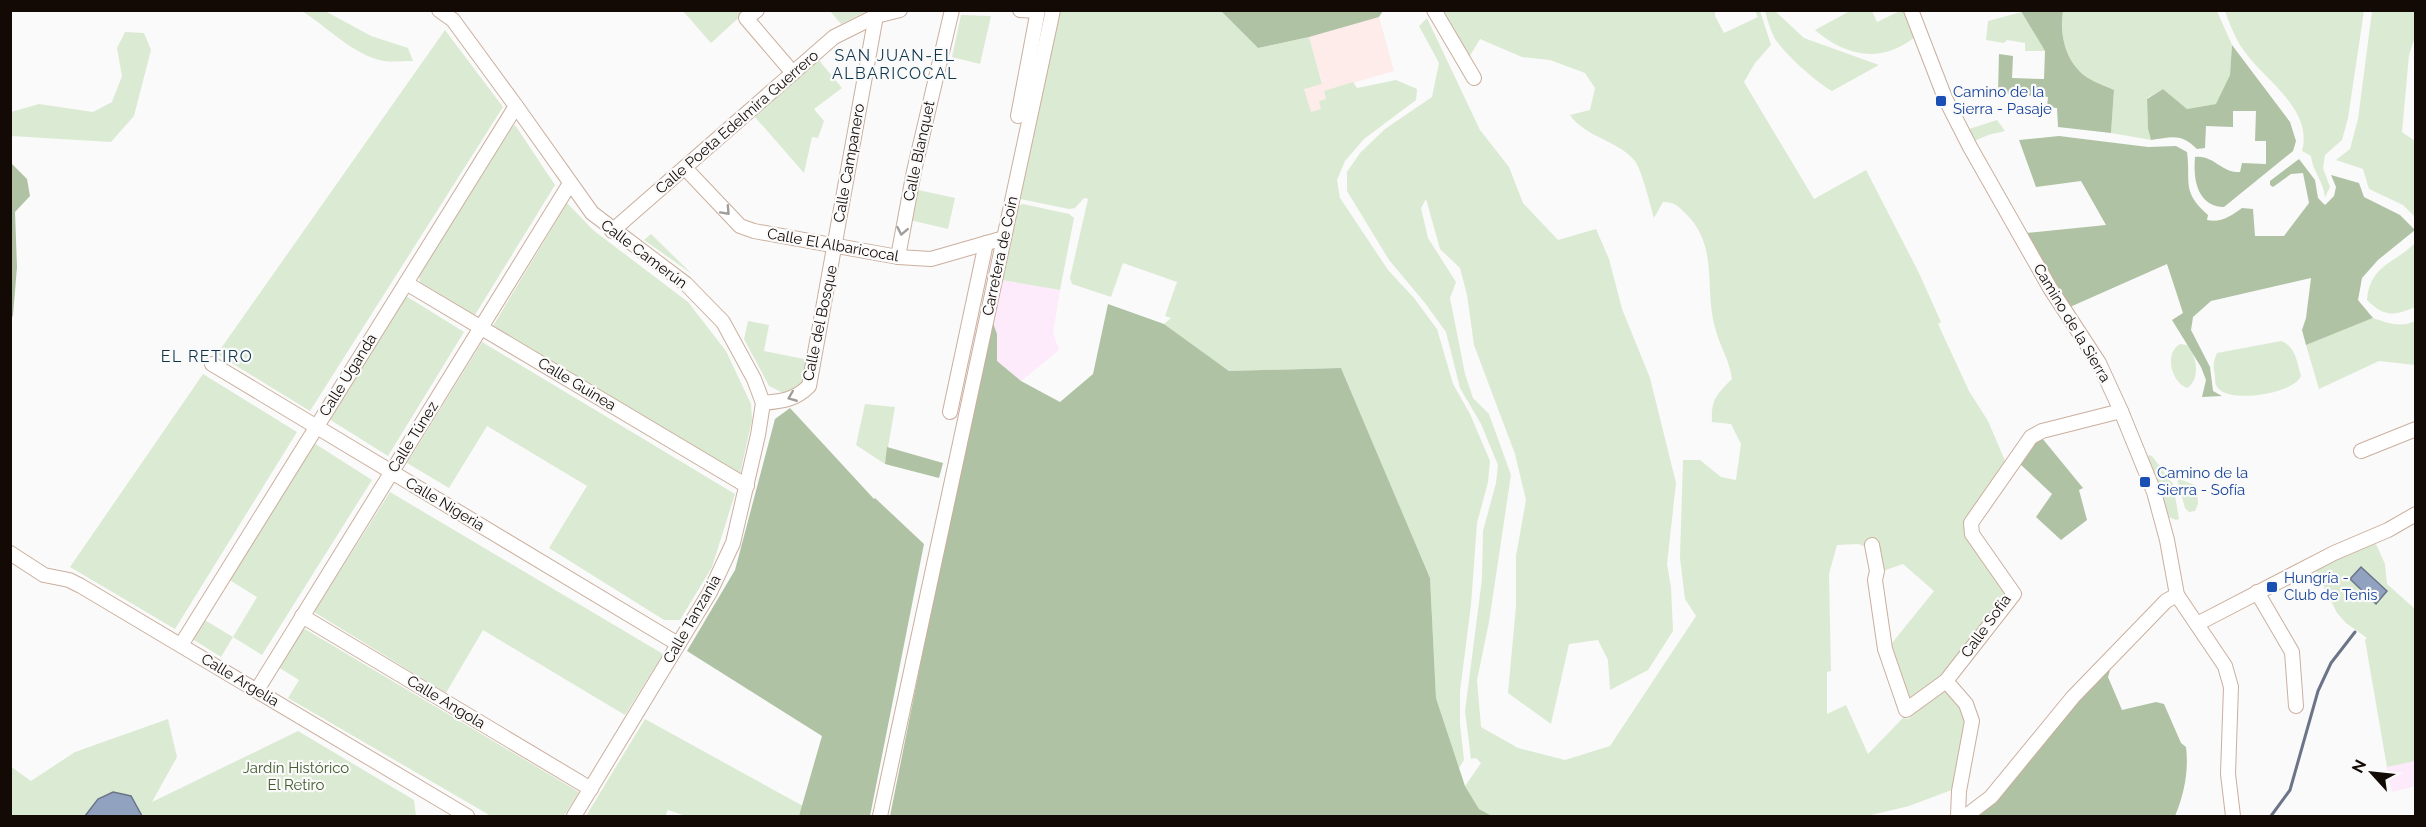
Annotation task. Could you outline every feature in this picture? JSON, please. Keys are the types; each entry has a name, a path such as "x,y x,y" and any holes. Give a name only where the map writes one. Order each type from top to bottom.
{"street":[{"name":"Calle Camerún","path":"439,10 453,21 592,213 612,231 686,284 723,322 763,403"},
{"name":"Calle Poeta Edelmira Guerrero","path":"612,231 834,36 877,13 900,10"},
{"name":"Calle Blanquet","path":"898,257 914,171 952,10"},
{"path":"1018,116 1038,11 1020,10"},
{"name":"Carretera de Coín","path":"880,816 1053,10"},
{"path":"1434,10 1474,78"},
{"name":"Camino de la Sierra","path":"1911,10 1945,98 1970,147 2050,288 2099,363 2154,492 2167,540 2177,595 2225,666 2231,687 2228,774 2233,816"},
{"name":"Calle Campanero","path":"836,246 838,218 877,13"},
{"path":"751,14 793,73"},
{"name":"Calle Uganda","path":"181,645 516,106"},
{"name":"Calle El Albaricocal","path":"685,168 740,226 754,231 898,257 931,260 1004,238"},
{"name":"Calle Túnez","path":"257,690 569,184"},
{"path":"950,412 986,243"},
{"name":"Calle del Bosque","path":"763,403 788,400 800,395 809,386 836,246"},
{"name":"Calle Guinea","path":"406,283 747,486"},
{"name":"Calle Nigeria","path":"212,364 678,644"},
{"name":"Calle Tanzania","path":"574,816 710,592 733,543 763,403"},
{"name":"Calle Sofía","path":"1872,545 1885,649 1906,710 1946,681 2013,594 1972,534 1971,523 2031,436 2042,431 2121,411"},
{"path":"2361,450 2415,429"},
{"path":"2197,624 2334,553 2388,531 2415,514"},
{"name":"Calle Argelia","path":"10,553 44,575 69,580 81,586 467,816"},
{"path":"2257,592 2292,652 2296,706"},
{"path":"1966,816 1991,796 2073,697 2111,657 2166,601 2177,595"},
{"name":"Calle Angola","path":"302,616 591,789"},
{"path":"1946,681 1966,704 1972,721 1959,791 1958,816"}],"shaded area":[{"path":"1379,17 1394,71 1324,91 1326,99 1322,109 1310,112 1304,89 1322,83 1309,37"},
{"path":"1002,280 1060,290 1053,333 1059,350 1021,381 997,361 997,334 993,323"},
{"path":"2415,761 2415,786 2392,792 2386,767"}],"green space":[{"path":"302,11 325,11 371,36 408,48 413,61 385,61 366,55"},
{"path":"683,11 746,11 711,43"},
{"path":"830,11 867,11 841,24"},
{"path":"1060,11 1221,11 1258,48 1309,37 1322,84 1304,89 1311,112 1321,109 1319,101 1326,99 1324,91 1353,82 1357,88 1396,80 1417,89 1416,100 1364,139 1345,161 1337,180 1340,198 1388,270 1414,298 1437,329 1453,384 1470,414 1490,461 1488,482 1477,523 1471,605 1460,691 1460,724 1464,760 1459,768 1436,698 1430,578 1341,368 1229,371 1164,324 1171,318 1165,316 1177,282 1123,263 1111,297 1072,284 1070,278 1088,199 1084,198 1075,208 1069,209 1020,199"},
{"path":"1221,11 1383,11 1379,17 1309,37 1258,48"},
{"path":"1439,11 1715,11 1715,16 1724,33 1758,17 1755,11 1760,11 1771,45 1755,63 1744,82 1814,199 1866,170 1918,271 1941,322 1938,324 1969,391 1988,421 2006,463 1968,519 2004,593 2002,603 1947,672 1909,703 1888,648 1934,591 1903,564 1880,572 1879,540 1870,543 1869,548 1858,544 1837,545 1829,574 1831,671 1827,672 1827,714 1846,705 1868,754 1903,718 1909,719 1947,687 1968,718 1957,788 1909,806 1867,816 1492,816 1479,809 1465,786 1481,763 1476,758 1471,759 1465,711 1482,579 1483,531 1496,483 1498,465 1481,424 1460,388 1446,332 1389,260 1347,191 1347,172 1360,153 1385,129 1432,97 1439,63 1419,26 1427,18 1480,130 1509,167 1523,203 1558,240 1596,229 1609,259 1622,309 1650,378 1676,483 1667,564 1671,587 1673,631 1648,670 1610,690 1608,660 1598,640 1569,644 1551,724 1508,693 1516,606 1516,556 1526,500 1515,454 1474,345 1467,295 1460,268 1440,249 1426,199 1421,208 1428,238 1456,282 1450,298 1465,374 1473,398 1489,414 1511,475 1489,622 1477,680 1481,727 1518,748 1565,760 1610,746 1696,616 1685,599 1680,558 1683,460 1700,460 1721,477 1736,480 1741,444 1731,424 1712,422 1714,402 1732,379 1712,316 1707,255 1697,227 1681,209 1671,203 1663,202 1654,218 1643,179 1634,160 1619,148 1592,134 1570,115 1590,110 1595,88 1585,73 1550,60 1522,57 1480,39 1468,59"},
{"path":"1765,11 1775,11 1804,38 1879,65 1832,91 1800,67 1784,51 1771,31"},
{"path":"1850,11 1872,11 1877,22 1900,11 1905,11 1916,36 1891,51 1865,54 1839,46 1815,30"},
{"path":"2021,11 2063,11 2063,39 2074,65 2088,78 2114,90 2111,133 2058,127 2057,108 2047,107 2048,97 1998,93 1999,54 2013,56 2012,78 2044,79 2045,51"},
{"path":"2063,11 2217,11 2232,45 2230,75 2217,104 2187,109 2163,89 2147,98 2148,129 2151,140 2111,133 2114,90 2088,78 2074,65 2063,39"},
{"path":"2225,11 2364,11 2348,118 2342,140 2325,155 2323,168 2330,187 2325,197 2311,156 2302,151 2304,135 2293,107 2240,45"},
{"path":"2372,11 2415,11 2415,37 2409,55 2402,132 2415,141 2415,217 2403,205 2369,189 2363,169 2336,160 2350,149 2358,119"},
{"path":"2022,12 2045,51 2025,51 2025,43 1986,40 1988,21"},
{"path":"961,15 991,16 980,64 952,57"},
{"path":"445,30 503,107 310,411 217,354"},
{"path":"125,32 144,33 151,50 134,116 111,142 11,136 11,112 39,104 93,112 112,102 122,76 117,48"},
{"path":"2232,45 2290,122 2296,141 2293,151 2224,207 2208,202 2202,197 2196,182 2195,157 2207,158 2233,172 2240,172 2242,163 2266,164 2266,141 2255,141 2256,111 2233,111 2233,127 2206,126 2205,148 2197,149 2186,140 2176,137 2151,140 2148,129 2147,99 2163,89 2187,109 2216,104 2230,75"},
{"path":"818,59 842,88 814,109 824,121 818,138 812,137 804,173 754,116"},
{"path":"1997,120 2005,131 1972,142 1966,130"},
{"path":"515,125 555,185 475,315 420,282 419,276 509,130"},
{"path":"2059,136 2148,147 2176,146 2187,152 2191,193 2208,215 2207,220 2221,220 2242,208 2253,209 2255,236 2284,236 2309,203 2303,173 2291,174 2273,187 2270,185 2270,181 2299,159 2315,180 2318,198 2325,205 2334,196 2336,187 2331,175 2359,183 2364,197 2400,215 2415,230 2378,260 2362,278 2358,300 2373,318 2306,345 2302,330 2306,318 2311,278 2211,301 2193,317 2191,330 2210,367 2213,391 2222,396 2202,397 2206,380 2201,367 2172,320 2183,313 2167,264 2070,307 2026,233 2106,225 2081,181 2036,187 2019,140"},
{"path":"11,163 27,179 30,196 15,212 17,267 11,321"},
{"path":"914,189 955,198 948,229 910,220"},
{"path":"567,203 593,230 688,302 726,351 751,404 752,420 740,474 493,326"},
{"path":"1023,204 1069,214 1074,218 1060,290 1002,280 1018,206"},
{"path":"651,234 692,274 644,240"},
{"path":"2415,243 2415,307 2395,313 2379,310 2367,300 2373,279 2384,266"},
{"path":"406,296 464,332 388,456 329,419"},
{"path":"1108,304 1164,324 1229,371 1341,368 1430,578 1436,698 1465,786 1479,809 1492,816 890,816 953,501 993,323 997,334 997,361 1021,381 1060,402 1093,374"},
{"path":"2373,318 2399,324 2415,321 2415,365 2379,361 2319,389 2306,345"},
{"path":"748,321 769,325 764,351 809,360 801,386 783,393 769,386 744,339"},
{"path":"2281,341 2290,347 2295,356 2301,376 2296,382 2275,392 2249,396 2226,393 2218,388 2215,383 2214,367 2217,353"},
{"path":"482,342 735,494 712,567 680,620 664,620 549,548 587,486 487,426 449,488 407,463"},
{"path":"2180,344 2187,345 2196,367 2194,379 2187,388 2177,380 2172,367 2172,354"},
{"path":"203,374 297,432 175,629 70,567"},
{"path":"865,404 895,407 885,464 856,445"},
{"path":"790,408 874,499 924,544 870,816 799,816 822,736 687,651 735,570 775,419"},
{"path":"2042,438 2083,488 2079,490 2087,520 2061,540 2036,517 2052,494 2019,463 2031,446"},
{"path":"314,443 372,480 262,655 233,637 257,597 228,579"},
{"path":"887,447 943,463 939,478 885,464"},
{"path":"2149,455 2173,484 2179,519 2166,516 2146,459"},
{"path":"2177,478 2197,486 2198,504 2195,511 2189,512 2185,508"},
{"path":"390,492 663,654 625,715 483,630 446,693 314,612"},
{"path":"2376,544 2385,564 2387,584 2415,609 2415,761 2387,767 2365,640 2367,638 2346,623 2337,613 2314,567"},
{"path":"203,619 233,637 221,657 194,640 193,635"},
{"path":"305,629 579,792 564,816 491,816 288,698 299,680 278,667 299,631"},
{"path":"2113,661 2108,677 2122,710 2156,702 2164,704 2181,743 2186,747 2185,783 2175,816 1976,816"},
{"name":"Jardín Histórico El Retiro","path":"168,719 177,757 152,802 298,731 414,800 416,816 11,816 10,766 31,781 75,752"},
{"path":"645,719 803,806 799,816 686,816 668,810 665,816 586,816"}],"water":[{"path":"2361,567 2387,591 2376,604 2350,579"},
{"path":"113,792 131,796 142,816 85,816 98,799"}],"waterway":[{"path":"2271,816 2290,790 2318,691 2331,663 2355,632"}],"place":[{"name":"Camino de la Sierra - Pasaje","path":"1941,101"},
{"name":"Camino de la Sierra - Sofía","path":"2145,482"},
{"name":"Hungría - Club de Tenis","path":"2272,587"}],"district":[{"name":"SAN JUAN-EL ALBARICOCAL","path":"895,64"},
{"name":"EL RETIRO","path":"207,356"}]}
